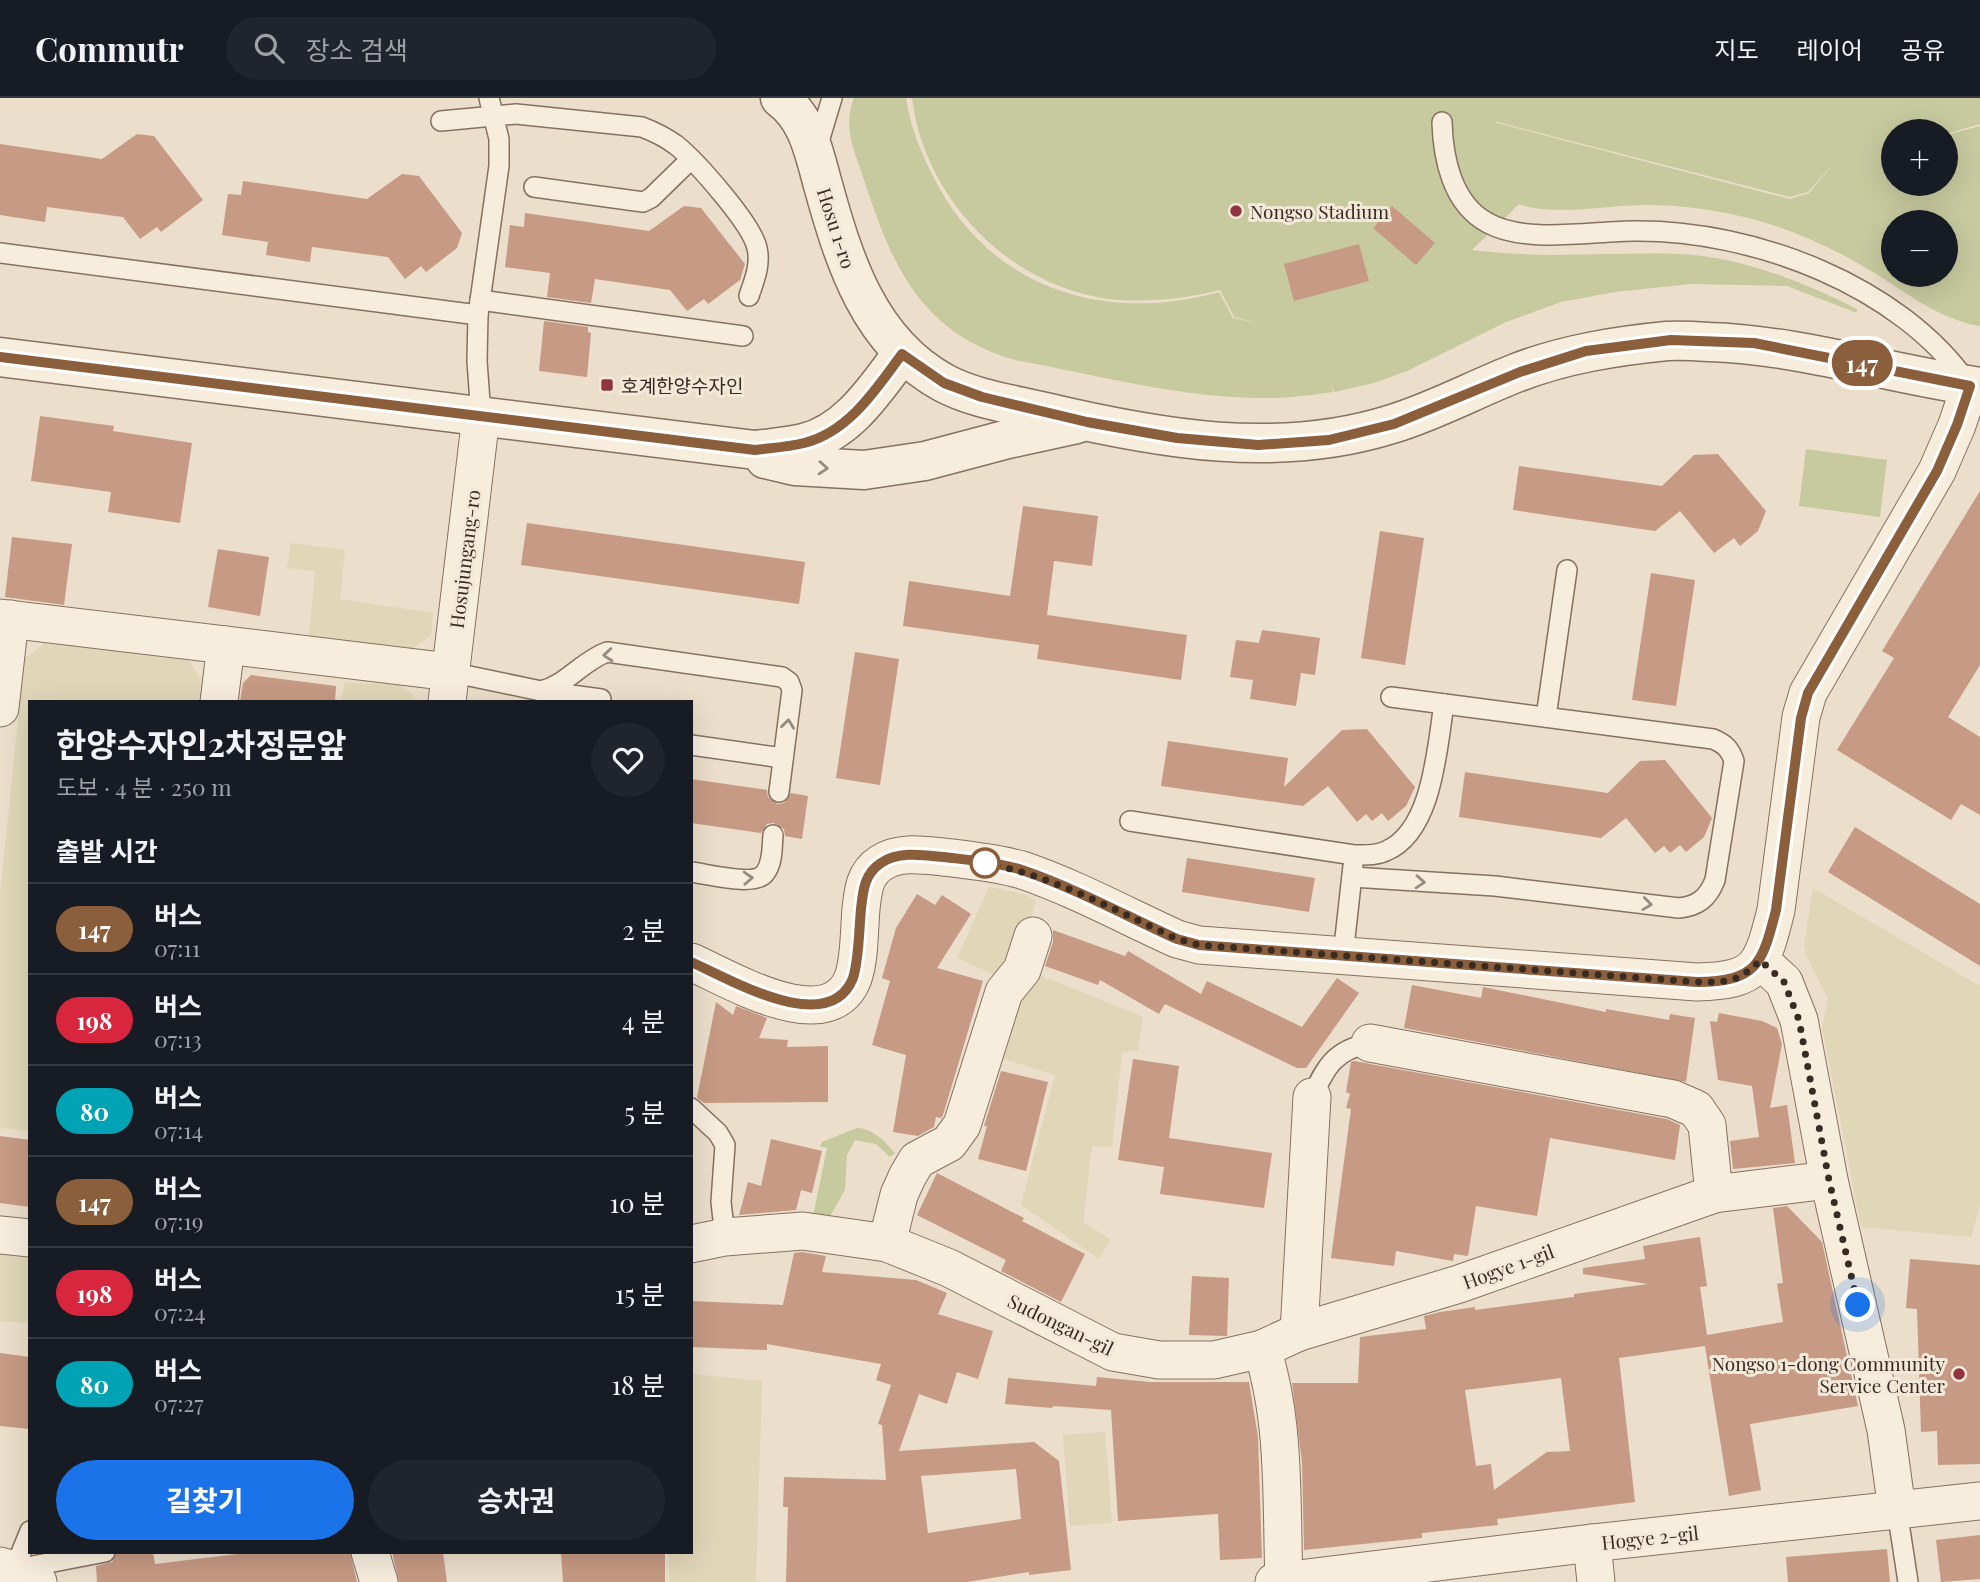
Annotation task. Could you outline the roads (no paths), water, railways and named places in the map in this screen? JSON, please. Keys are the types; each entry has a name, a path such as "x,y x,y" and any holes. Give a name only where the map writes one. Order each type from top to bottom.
{"street":[{"name":"Hosu 1-ro","path":"780,98 805,125 850,274 875,319 902,354"},
{"path":"0,357 755,450 805,443 835,430 867,400 902,354 944,383 970,393 1087,422 1177,438 1258,445 1329,440 1394,424 1520,372 1586,351 1671,340 1754,343 1975,386 1937,471 1808,693 1801,718 1776,910 1769,941 1760,960 1747,974 1726,982 1697,982 1199,945 1177,939 1019,869 971,860 902,855 883,861 870,872 863,886 852,979 840,996 825,1003 803,1005 780,1000 693,963"},
{"name":"Hosujungang-ro","path":"449,687 481,416"},
{"path":"708,446 795,466 864,470 925,461 1087,422"},
{"path":"0,708 5,618 226,645 449,687"},
{"path":"219,700 226,645"},
{"path":"887,1242 899,1195 907,1177 918,1160 948,1143 962,1125 1004,992 1022,970 1033,936"},
{"path":"1760,960 1784,982 1799,1020 1829,1180 1886,1430 1897,1510"},
{"path":"1370,1043 1673,1099 1696,1109 1707,1125 1714,1194"},
{"path":"1299,1332 1312,1097"},
{"name":"Hogye 1-gil","path":"1262,1349 1299,1332 1459,1283 1714,1194 1829,1180"},
{"name":"Sudongan-gil","path":"708,1241 803,1231 887,1242 950,1268 1113,1352 1159,1360 1214,1360 1262,1349"},
{"path":"0,1235 28,1238"},
{"path":"1262,1349 1273,1382 1280,1445 1279,1581"},
{"name":"Hogye 2-gil","path":"1279,1581 1321,1580 1592,1543 1980,1502"},
{"path":"1592,1543 1596,1582"},
{"path":"371,1554 379,1582"}],"lane":[{"path":"815,156 832,98"},
{"path":"481,416 477,361 479,307 499,166 499,139 491,106"},
{"path":"441,121 460,121 491,106 516,114 642,127 659,133 691,159 746,225 757,247 758,270 749,296"},
{"path":"1442,122 1447,168 1458,192 1486,223 1501,229 1550,234 1678,231 1727,239 1773,251 1812,265 1852,285 1894,312 1934,344 1975,386"},
{"path":"534,187 643,202 651,198 691,159"},
{"path":"0,253 743,336"},
{"path":"1546,718 1567,570"},
{"path":"541,696 564,682 596,656 607,652 782,677 789,682 792,690 779,792"},
{"path":"449,687 601,699"},
{"path":"1352,877 1496,886 1679,908 1691,907 1701,902 1710,893 1715,880 1734,761 1724,744 1713,739 1391,697"},
{"path":"1130,821 1354,855 1372,855 1387,851 1411,830 1421,814 1433,776 1444,704"},
{"path":"693,744 783,758"},
{"path":"693,872 748,880 759,878 770,863 774,835"},
{"path":"1343,956 1354,855"},
{"path":"1312,1097 1336,1056 1350,1046 1370,1043"},
{"name":"Sudongan-gil","path":"693,1110 718,1133 725,1145 721,1202 708,1241"},
{"path":"1897,1510 1908,1582"},
{"path":"15,1575 28,1537"},
{"path":"15,1575 97,1554"}],"place":[{"name":"Nongso Stadium","path":"1236,211"},
{"name":"호계한양수자인","path":"607,385"},
{"name":"Nongso 1-dong Community Service Center","path":"1959,1374"}]}
